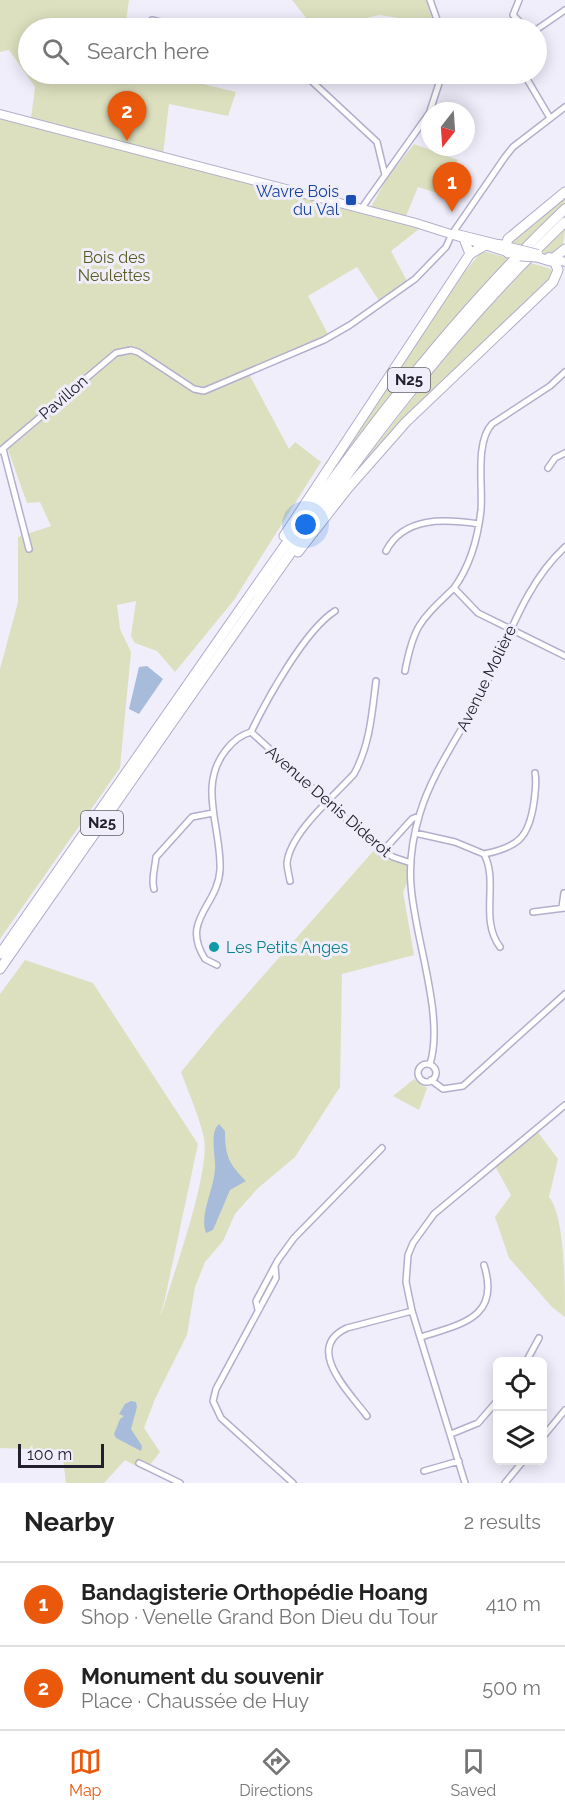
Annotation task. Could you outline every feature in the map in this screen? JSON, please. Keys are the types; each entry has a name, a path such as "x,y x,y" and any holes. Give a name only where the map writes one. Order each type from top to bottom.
{"highway":[{"path":"509,250 520,227 565,192"},
{"name":"N25","path":"0,969 359,444 424,362 517,256 565,210"},
{"name":"N25","path":"0,954 273,569 353,465 475,314 565,222"},
{"path":"465,241 470,254"},
{"path":"560,263 483,246 470,254 272,555 273,569 285,569 348,488 406,422 556,277 565,249"},
{"path":"540,294 565,275"}],"main road":[{"path":"0,114 361,209 452,234 465,241 483,246"},
{"path":"452,234 463,234 509,250"}],"street":[{"path":"430,0 436,18"},
{"path":"516,18 513,15 519,0"},
{"path":"547,23 565,10"},
{"path":"316,84 377,142 386,175"},
{"path":"433,102 439,84"},
{"path":"531,84 550,118"},
{"path":"452,234 513,147 565,107"},
{"path":"361,209 421,124"},
{"name":"Pavillon","path":"29,549 1,450 109,358 127,350 140,353 194,388 204,391 301,351 351,325 432,264 446,247 452,234"},
{"path":"405,671 417,627 428,611 454,588 465,570 479,524 482,445 486,431 492,424 550,386 565,372"},
{"path":"548,468 552,460 565,453"},
{"path":"386,551 394,537 420,524 445,520 479,524"},
{"name":"Avenue Molière","path":"430,1064 420,1067 418,1074 423,1081 431,1080 435,1071 430,1064 433,1050 431,1004 414,915 411,863 419,816 426,796 483,691 533,586 565,547"},
{"path":"454,588 478,613 565,656"},
{"path":"217,965 205,959 196,935 198,920 213,895 219,874 211,786 217,764 234,740 251,732 284,673 323,618 335,611"},
{"path":"290,881 287,864 291,846 298,834 354,774 360,763 367,740 376,681"},
{"name":"Avenue Denis Diderot","path":"251,732 383,851 411,863"},
{"path":"415,833 455,842 484,854 509,848 526,832 532,818 535,773"},
{"path":"154,889 152,879 156,870 156,857 192,817 213,813"},
{"name":"Avenue Molière","path":"383,851 412,819 419,816"},
{"path":"484,854 489,870 489,912 495,940 500,946"},
{"path":"533,912 563,907 564,893"},
{"path":"431,1080 443,1089 463,1086 565,994"},
{"path":"465,1483 407,1294 406,1269 413,1243 434,1214 565,1105"},
{"path":"292,1483 221,1418 213,1401 216,1389 258,1310 256,1301 275,1266 294,1238 382,1149"},
{"path":"421,1337 467,1322 480,1312 487,1295 484,1265"},
{"path":"367,1416 331,1368 328,1352 330,1344 338,1333 347,1328 412,1311"},
{"path":"529,1357 539,1338"},
{"path":"451,1434 478,1424 493,1406"},
{"path":"547,1432 565,1410"},
{"path":"424,1471 459,1461"},
{"path":"139,1463 180,1483"},
{"path":"505,1483 521,1465"}],"green space":[{"path":"0,0 129,0 126,18 18,18 18,63 9,50 0,52"},
{"path":"292,0 426,0 432,18 400,18 379,15 367,18 306,18"},
{"path":"33,84 203,84 236,92 228,116 169,104 163,154 31,118 35,87"},
{"name":"Bois des Neulettes","path":"0,118 419,229 391,251 408,283 380,302 357,267 308,296 328,334 205,387 192,385 188,387 202,394 249,374 289,449 295,442 321,462 234,600 175,672 157,651 135,643 131,636 136,601 117,605 120,629 131,652 120,768 0,939 0,669 18,602 18,537 51,526 40,502 27,503 6,444 0,449"},
{"path":"414,144 421,147 421,156 447,156 458,160 437,193 418,187 406,216 371,207 387,178"},
{"path":"565,197 565,204 301,515 457,281 482,251 509,258 520,247 509,244"},
{"path":"565,226 563,243 560,248 553,253 541,253 531,263 551,269 553,273 550,281 439,383 331,503 455,344"},
{"path":"376,848 392,860 409,866 408,881 403,892 414,955 342,974 340,1087 295,1157 257,1189 235,1214 223,1241 205,1262 195,1287 187,1335 155,1399 144,1428 160,1452 145,1471 125,1460 104,1483 66,1483 62,1450 0,1448 0,994 25,960 93,983 198,1144 159,1317 164,1306 197,1197 204,1154 202,1130 181,1072"},
{"path":"414,1079 427,1088 419,1110 393,1096"},
{"path":"537,1131 558,1159 549,1197 554,1206 561,1235 565,1317 552,1307 509,1258 495,1217 511,1195 495,1166"}],"water":[{"path":"147,666 163,679 139,714 129,709 139,667"},
{"path":"219,1124 225,1131 229,1159 246,1181 230,1190 213,1230 206,1233 204,1218 215,1169 214,1133"},
{"path":"131,1401 136,1402 137,1407 131,1429 142,1446 141,1451 116,1438 114,1434 120,1419 124,1416 119,1414 125,1404"}],"place":[{"name":"Monument du souvenir","path":"127,141"},
{"name":"Wavre Bois du Val","path":"351,200"},
{"name":"Bandagisterie Orthopédie Hoang","path":"452,212"},
{"name":"Les Petits Anges","path":"214,947"}]}
